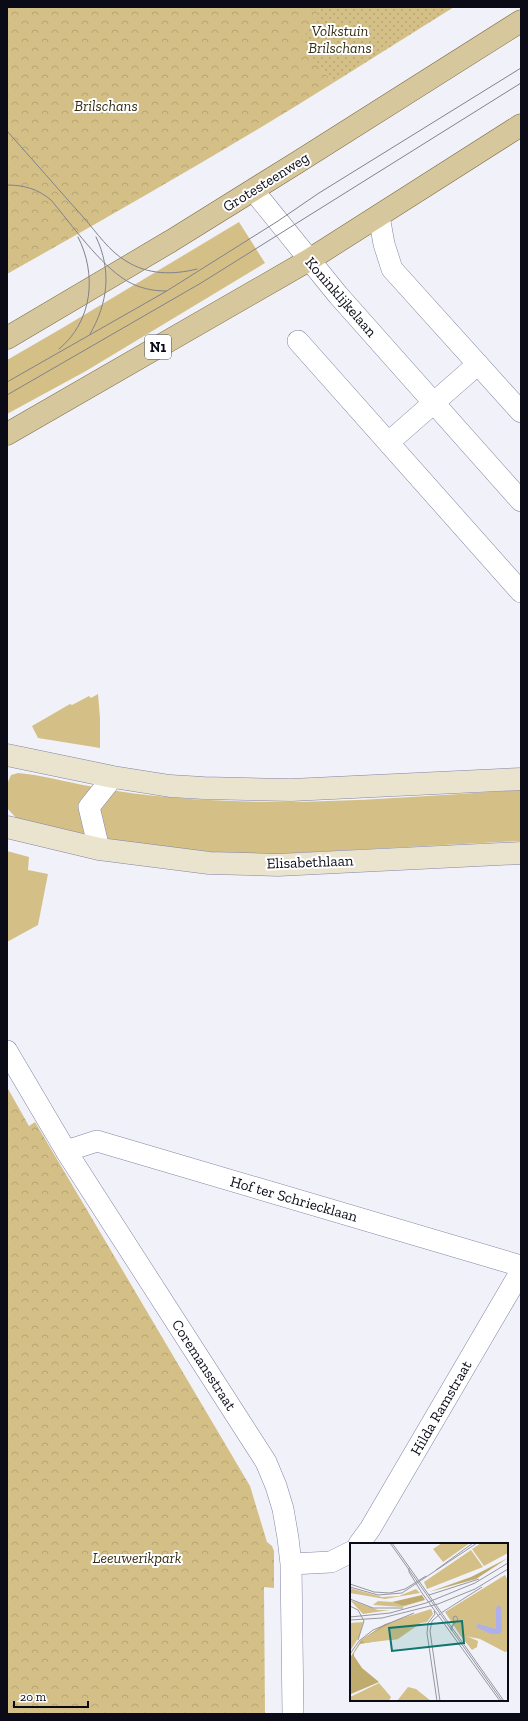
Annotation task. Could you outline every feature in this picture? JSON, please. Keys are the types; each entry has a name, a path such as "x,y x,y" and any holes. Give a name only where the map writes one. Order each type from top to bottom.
{"main road":[{"name":"Grotesteenweg","path":"7,338 171,241 521,21"},
{"name":"N1","path":"7,434 309,260 521,126"},
{"path":"7,755 113,777 170,786 284,790 521,779"},
{"name":"Elisabethlaan","path":"7,827 99,850 209,863 278,865 521,853"}],"street":[{"name":"Koninklijkelaan","path":"253,190 338,295 521,501"},
{"path":"379,216 384,244 392,269 521,412"},
{"path":"298,341 521,592"},
{"path":"388,442 478,364"},
{"path":"99,850 89,807 113,777"},
{"name":"Coremansstraat","path":"7,1051 66,1151 266,1462 276,1486 283,1509 291,1564 293,1714"},
{"name":"Hof ter Schriecklaan","path":"66,1151 97,1141 521,1266"},
{"name":"Hilda Ramstraat","path":"360,1543 370,1529 521,1271"},
{"path":"291,1564 331,1562 350,1552"}],"green space":[{"name":"Brilschans","path":"7,7 321,7 302,43 333,83 212,157 7,274"},
{"name":"Volkstuin Brilschans","path":"321,7 454,7 333,83 301,43"},
{"path":"239,222 265,263 86,371 7,414 7,360"},
{"path":"98,694 100,748 38,738 32,726 70,704 72,705 89,696 91,698"},
{"path":"18,773 134,793 179,798 248,802 365,800 521,790 521,841 275,854 211,852 137,844 82,834 17,819 7,808 7,784 11,775"},
{"path":"7,851 29,857 28,870 48,874 38,925 7,942"},
{"name":"Leeuwerikpark","path":"7,1087 29,1126 35,1122 250,1486 267,1542 272,1546 274,1551 274,1588 264,1587 265,1714 7,1714"}],"tram line":[{"path":"7,382 165,292 278,221 319,193 521,68"},
{"path":"7,395 201,283 521,83"},
{"path":"7,131 104,241 120,257 134,266 152,271 170,273 197,269"},
{"path":"7,185 30,188 51,200 97,255 117,274 127,281 146,289 166,291"},
{"path":"59,349 70,338 79,325 85,311 88,296 88,266 78,237"},
{"path":"90,334 101,310 106,286 104,262 96,237"}]}
